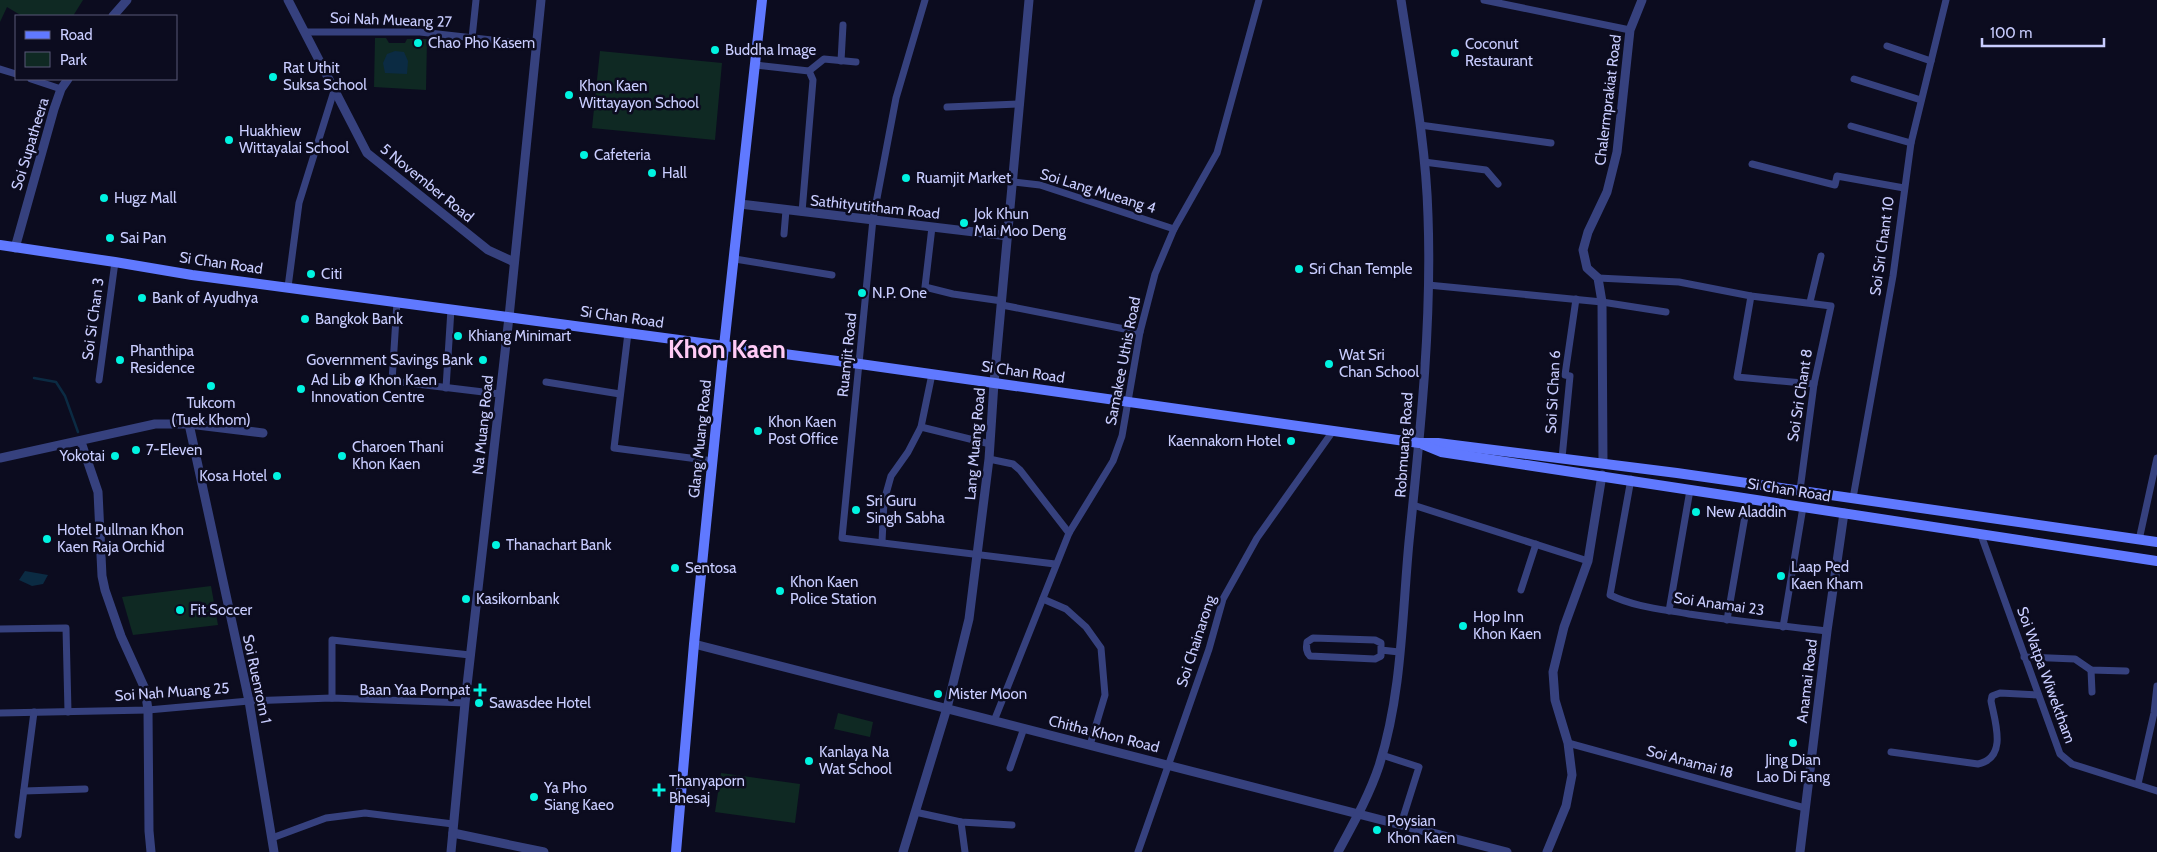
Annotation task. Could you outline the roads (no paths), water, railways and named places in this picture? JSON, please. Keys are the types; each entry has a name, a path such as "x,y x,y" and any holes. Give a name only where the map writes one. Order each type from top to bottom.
{"main road":[{"name":"Glang Muang Road","path":"676,852 694,644 724,346 762,0"},
{"name":"Si Chan Road","path":"0,246 192,275 860,364 1418,443 1438,443 1677,472 2157,542"},
{"name":"Si Chan Road","path":"1418,443 1440,452 1602,475 2157,561"},
{"path":"1675,487 1677,472"},
{"path":"1844,514 1850,497"},
{"path":"2071,548 2074,530"}],"street":[{"path":"114,15 127,0"},
{"name":"5 November Road","path":"288,0 367,153 488,250 514,262"},
{"path":"472,38 476,0"},
{"name":"Na Muang Road","path":"451,852 470,655 509,317 541,0"},
{"name":"Ruamjit Road","path":"882,542 842,538 873,219 896,98 924,0"},
{"name":"Lang Muang Road","path":"903,852 947,708 969,619 990,444 1029,0"},
{"name":"Samakee Uthis Road","path":"994,721 1069,533 1113,461 1122,436 1140,332 1155,274 1174,229 1217,153 1259,0"},
{"name":"Robmuang Road","path":"1338,852 1359,813 1382,755 1395,692 1418,443 1428,285 1428,215 1420,126 1401,0"},
{"path":"1484,0 1630,30"},
{"name":"Chalermprakiat Road","path":"1604,463 1602,302 1598,278 1587,268 1582,250 1588,232 1607,192 1617,152 1630,30 1642,0"},
{"name":"Soi Sri Chant 10","path":"1850,497 1893,276 1911,143 1946,0"},
{"path":"841,61 844,25"},
{"name":"Soi Nah Mueang 27","path":"305,32 420,32 536,45"},
{"path":"1887,46 1931,61"},
{"path":"756,64 809,71 824,59 856,62"},
{"path":"0,69 15,74"},
{"path":"802,212 813,80 809,71"},
{"path":"1854,79 1921,100"},
{"path":"34,80 61,89"},
{"name":"Soi Supatheera","path":"15,248 37,165 61,89 67,80"},
{"path":"288,287 299,203 334,91"},
{"path":"947,107 1020,104"},
{"path":"1420,126 1551,143"},
{"path":"1851,126 1911,143"},
{"path":"1424,162 1486,170 1498,184"},
{"path":"1752,164 1834,185 1837,176 1904,188"},
{"name":"Soi Lang Mueang 4","path":"1013,182 1040,185 1174,229"},
{"name":"Sathityutitham Road","path":"740,204 1008,236"},
{"path":"784,234 786,210"},
{"path":"932,227 924,287 1140,332"},
{"path":"1598,278 1679,282 1751,296 1810,302 1821,256"},
{"path":"735,259 832,275"},
{"name":"Soi Si Chan 3","path":"99,380 115,262"},
{"path":"1428,285 1576,299 1666,312"},
{"path":"1751,296 1737,377 1814,384"},
{"name":"Soi Si Chan 6","path":"1562,458 1570,376 1565,375 1576,299"},
{"path":"397,302 392,382 500,394"},
{"name":"Soi Sri Chant 8","path":"1800,490 1814,384 1831,306 1810,302"},
{"path":"446,388 451,309"},
{"path":"628,333 614,448 713,461"},
{"path":"932,374 921,427 908,452 891,476 884,501 882,542 1056,564"},
{"path":"546,382 620,394"},
{"path":"0,458 82,442 156,424 189,424 263,432"},
{"name":"Soi Ruenrom 1","path":"189,424 249,701 274,852"},
{"path":"921,427 990,444"},
{"name":"Soi Chainarong","path":"1138,852 1209,649 1223,599 1257,538 1333,431"},
{"path":"82,442 98,492 102,576 105,590 121,636 142,680 148,710 149,831 151,852"},
{"path":"2140,540 2157,458"},
{"path":"988,459 1013,464 1020,470 1069,533"},
{"path":"1547,852 1566,806 1572,775 1568,743 1555,700 1553,672 1564,627 1588,561 1602,475"},
{"name":"Soi Anamai 23","path":"1630,480 1610,595 1629,604 1669,611 1727,620 1827,631"},
{"path":"1669,611 1690,490"},
{"path":"1727,620 1748,499"},
{"path":"1413,505 1588,561"},
{"path":"1783,626 1803,507"},
{"name":"Anamai Road","path":"1800,852 1827,631 1844,514"},
{"name":"Soi Watpa Wiwektham","path":"1980,535 2060,754 2072,764 2157,791"},
{"path":"1521,590 1536,544"},
{"path":"1043,600 1066,609 1086,627 1101,648 1106,695 1090,745"},
{"path":"0,628 66,628 68,712"},
{"path":"1313,638 1376,640 1381,643 1381,650 1381,656 1375,659 1310,656 1306,652 1307,642 1313,638"},
{"path":"332,698 332,640 470,655"},
{"name":"Chitha Khon Road","path":"694,644 1507,852"},
{"path":"1381,650 1399,652"},
{"path":"2024,657 2075,659 2091,670 2126,671"},
{"path":"2091,670 2092,692"},
{"path":"2138,784 2154,713 2157,686"},
{"path":"1891,752 1978,764 1987,762 1997,748 1998,736 1990,701 1992,696 2000,693 2038,695"},
{"name":"Soi Nah Muang 25","path":"0,713 148,710 249,701 332,698 465,704"},
{"path":"18,835 34,712"},
{"path":"1010,768 1024,728"},
{"name":"Soi Anamai 18","path":"1568,743 1805,808"},
{"path":"1382,755 1419,767 1401,824"},
{"path":"24,792 85,789"},
{"path":"272,838 326,818 365,812 453,828 544,852"},
{"path":"915,812 961,822 1012,825"},
{"path":"961,822 965,852"}],"water":[{"path":"395,51 404,52 408,61 407,74 385,73 383,63 387,54"},
{"path":"25,571 48,575 43,584 32,586 19,580"}],"waterway":[{"path":"34,378 56,382 65,396 78,432"}],"place":[{"name":"Chao Pho Kasem","path":"418,43"},
{"name":"Buddha Image","path":"715,50"},
{"name":"Coconut Restaurant","path":"1455,53"},
{"name":"Rat Uthit Suksa School","path":"273,77"},
{"name":"Khon Kaen Wittayayon School","path":"569,95"},
{"name":"Huakhiew Wittayalai School","path":"229,140"},
{"name":"Cafeteria","path":"584,155"},
{"name":"Hall","path":"652,173"},
{"name":"Ruamjit Market","path":"906,178"},
{"name":"Hugz Mall","path":"104,198"},
{"name":"Jok Khun Mai Moo Deng","path":"964,223"},
{"name":"Sai Pan","path":"110,238"},
{"name":"Sri Chan Temple","path":"1299,269"},
{"name":"Citi","path":"311,274"},
{"name":"N.P. One","path":"862,293"},
{"name":"Bank of Ayudhya","path":"142,298"},
{"name":"Bangkok Bank","path":"305,319"},
{"name":"Khiang Minimart","path":"458,336"},
{"name":"Phanthipa Residence","path":"120,360"},
{"name":"Government Savings Bank","path":"483,360"},
{"name":"Wat Sri Chan School","path":"1329,364"},
{"name":"Tukcom (Tuek Khom)","path":"211,386"},
{"name":"Ad Lib @ Khon Kaen Innovation Centre","path":"301,389"},
{"name":"Khon Kaen Post Office","path":"758,431"},
{"name":"Kaennakorn Hotel","path":"1291,441"},
{"name":"7-Eleven","path":"136,450"},
{"name":"Yokotai","path":"115,456"},
{"name":"Charoen Thani Khon Kaen","path":"342,456"},
{"name":"Kosa Hotel","path":"277,476"},
{"name":"Sri Guru Singh Sabha","path":"856,510"},
{"name":"New Aladdin","path":"1696,512"},
{"name":"Hotel Pullman Khon Kaen Raja Orchid","path":"47,539"},
{"name":"Thanachart Bank","path":"496,545"},
{"name":"Sentosa","path":"675,568"},
{"name":"Laap Ped Kaen Kham","path":"1781,576"},
{"name":"Khon Kaen Police Station","path":"780,591"},
{"name":"Kasikornbank","path":"466,599"},
{"name":"Fit Soccer","path":"180,610"},
{"name":"Hop Inn Khon Kaen","path":"1463,626"},
{"name":"Baan Yaa Pornpat","path":"480,690"},
{"name":"Mister Moon","path":"938,694"},
{"name":"Sawasdee Hotel","path":"479,703"},
{"name":"Jing Dian Lao Di Fang","path":"1793,743"},
{"name":"Kanlaya Na Wat School","path":"809,761"},
{"name":"Thanyaporn Bhesaj","path":"659,790"},
{"name":"Ya Pho Siang Kaeo","path":"534,797"},
{"name":"Poysian Khon Kaen","path":"1377,830"}],"district":[{"name":"Khon Kaen","path":"727,349"}]}
